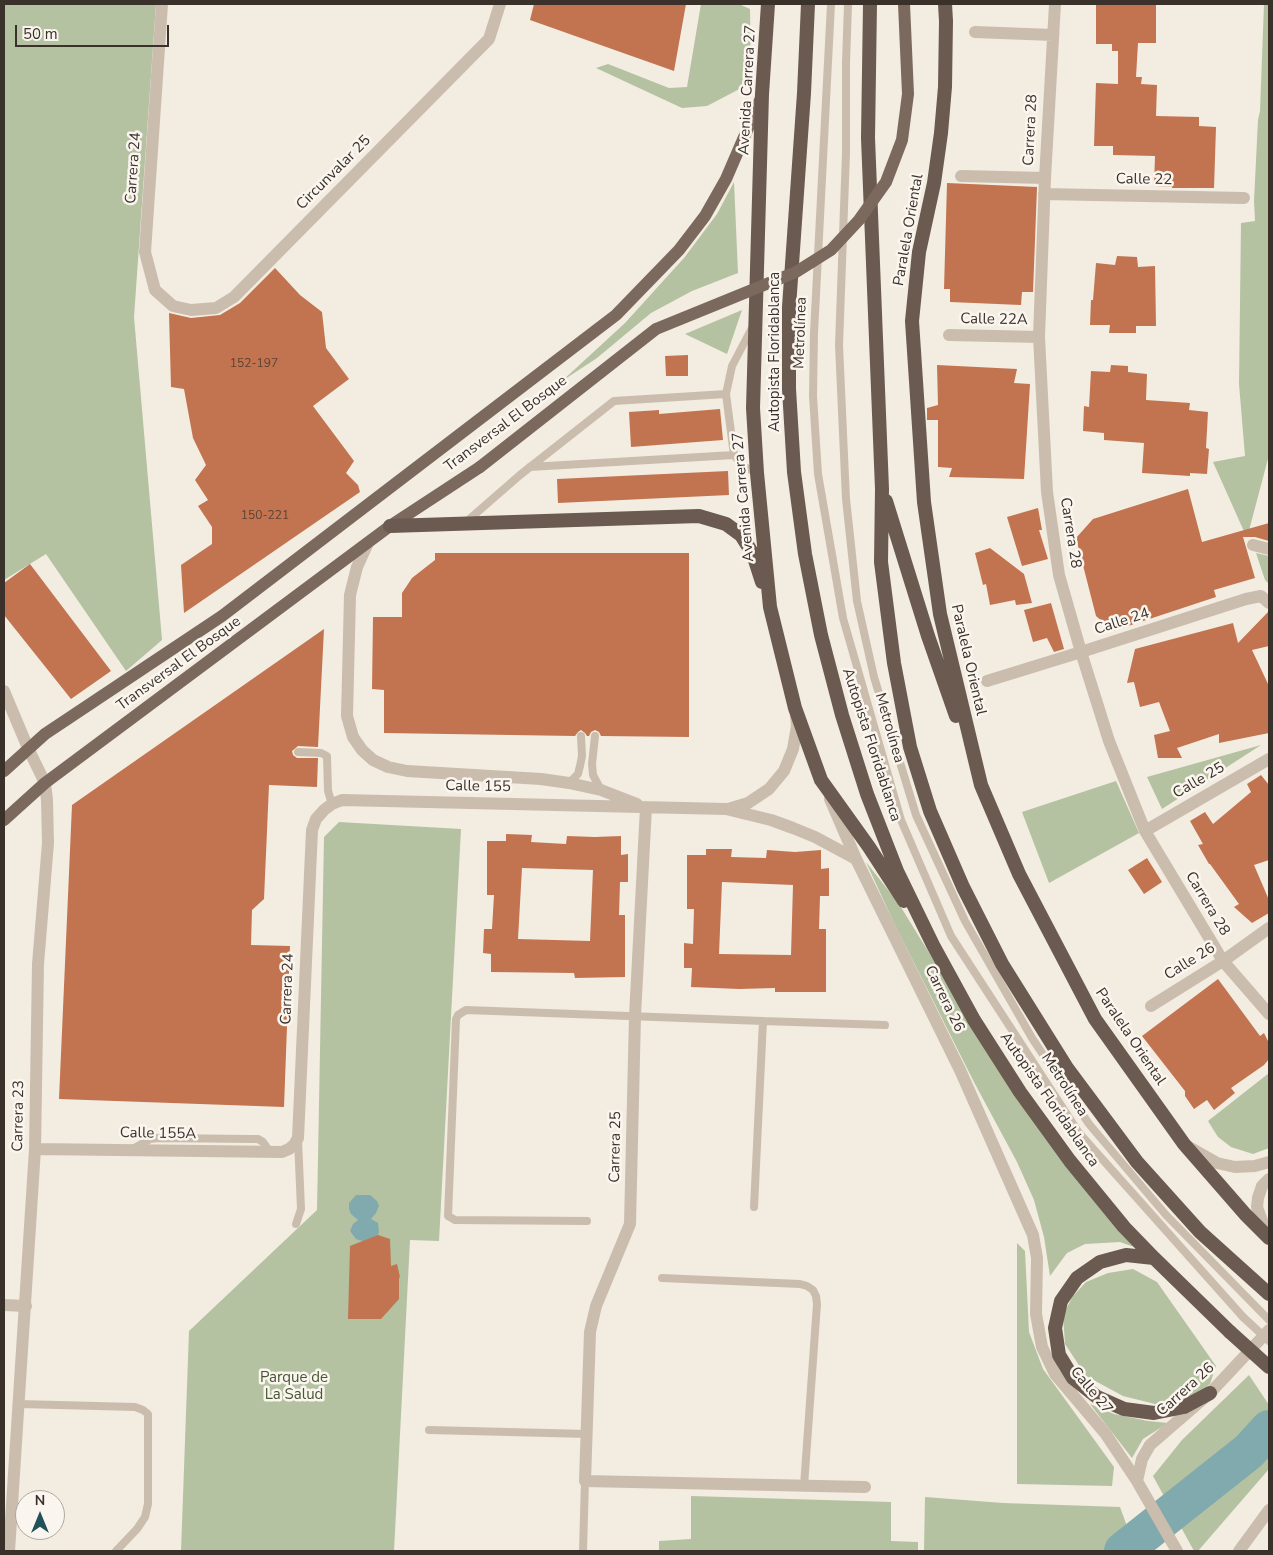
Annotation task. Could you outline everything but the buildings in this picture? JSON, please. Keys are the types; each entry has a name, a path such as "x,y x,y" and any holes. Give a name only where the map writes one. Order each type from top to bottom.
{"highway":[{"name":"Avenida Carrera 27","path":"768,4 762,94 753,408 757,473 770,607 795,708 821,780 869,847 933,945"},
{"name":"Autopista Floridablanca","path":"808,4 804,93 789,307 789,389 794,472 805,554 821,635 842,715 861,776 898,871 933,945 974,1020 1020,1092 1070,1161 1124,1227 1230,1332 1269,1367"},
{"path":"870,4 868,138 882,489 881,562 894,663 910,747 930,810 963,887 1002,964 1067,1068 1137,1162 1200,1232 1268,1293"},
{"name":"Paralela Oriental","path":"945,4 945,87 941,133 934,183 919,252 912,321 924,502 940,614 981,784 1019,874 1095,1019 1184,1144 1245,1214 1269,1237"},
{"path":"882,489 928,636 981,784"},
{"path":"390,526 699,516 714,519 726,524 741,535 753,554 770,607"},
{"path":"1154,1258 1126,1255 1100,1262 1077,1278 1062,1301 1059,1310 1055,1328 1059,1355 1073,1378 1097,1397 1124,1409 1154,1413 1184,1407 1210,1393"}],"main road":[{"name":"Transversal El Bosque","path":"4,820 45,783 390,526 480,467 656,329 796,272 831,250 859,220 886,182 902,140 908,94 904,4"},
{"name":"Transversal El Bosque","path":"4,771 45,734 222,616 616,315 678,250 705,216 726,179 762,94"}],"street":[{"name":"Carrera 24","path":"162,4 145,252 155,290 173,306 191,310"},
{"name":"Circunvalar 25","path":"191,310 216,308 234,297 489,39 500,4"},
{"path":"946,21 950,4"},
{"name":"Carrera 28","path":"1055,4 1044,194 1039,337 1047,492 1059,575 1109,740 1145,831 1223,961 1269,1014"},
{"path":"974,32 1053,35"},
{"path":"960,176 1045,178"},
{"name":"Calle 22","path":"1044,194 1244,198"},
{"name":"Calle 22A","path":"949,335 1039,337"},
{"name":"Calle 155","path":"367,545 357,567 350,595 347,716 353,737 362,750 373,760 388,767 407,771 569,782 601,790 646,807"},
{"path":"1254,545 1269,549"},
{"name":"Calle 24","path":"988,681 1246,599 1261,596 1268,601"},
{"name":"Carrera 23","path":"4,691 45,783 48,843 38,964 35,1149 9,1551"},
{"name":"Calle 155","path":"726,810 748,803 768,789 784,771 794,749 795,708"},
{"name":"Calle 25","path":"1145,831 1269,759"},
{"name":"Carrera 26","path":"821,780 856,859 960,1070 1033,1235"},
{"name":"Calle 155","path":"332,804 342,800 356,800 726,810 771,820 794,828 856,859"},
{"name":"Carrera 24","path":"298,1138 312,830 316,819 332,804"},
{"name":"Carrera 25","path":"585,1481 590,1332 596,1306 630,1224 635,1016 646,807"},
{"name":"Calle 26","path":"1151,1006 1223,961 1269,928"},
{"name":"Calle 155A","path":"35,1149 276,1152 289,1150 298,1138"},
{"path":"1184,1144 1217,1163 1235,1166 1255,1166 1269,1162"},
{"path":"1269,1179 1262,1186 1257,1207 1269,1237"},
{"name":"Calle 27","path":"1033,1235 1037,1258 1036,1314 1042,1347 1055,1374 1105,1433 1139,1484 1177,1550"},
{"path":"4,1305 26,1306"},
{"name":"Carrera 26","path":"1139,1484 1142,1459 1150,1445 1210,1393 1269,1330"},
{"path":"585,1481 865,1487"},
{"path":"1240,1549 1269,1510"}],"lane":[{"name":"Metrolínea","path":"831,4 820,195 812,396 818,474 842,618 901,820 951,936 1078,1133 1243,1317 1269,1341"},
{"name":"Metrolínea","path":"848,4 846,153 839,345 846,499 857,601 874,677 913,806 965,921 1032,1038 1089,1124 1166,1215 1269,1320"},
{"path":"756,320 732,366 726,394 734,455 743,466 757,473"},
{"path":"465,523 614,401 726,394"},
{"path":"530,468 734,455"},
{"path":"569,782 578,774 582,756 581,736"},
{"path":"595,736 592,764 593,775 601,790"},
{"path":"298,752 321,753 327,756 328,791 332,804"},
{"path":"588,1221 455,1220 448,1216 456,1019 458,1015 466,1010 885,1025"},
{"path":"754,1207 763,1021"},
{"path":"296,1224 301,1208 298,1138"},
{"path":"662,1278 800,1284 813,1290 817,1304 804,1486"},
{"path":"19,1404 135,1407 148,1414 148,1504 145,1517 137,1529 116,1551"},
{"path":"429,1430 588,1434"},
{"path":"583,1551 585,1481"}],"green space":[{"path":"4,4 156,4 134,317 162,640 126,671 46,554 4,580"},
{"path":"701,4 739,4 750,9 751,83 707,106 682,108 596,68 608,64 669,88 687,87"},
{"path":"1264,4 1269,4 1269,455 1247,538 1213,462 1245,456 1239,384 1241,223 1255,221 1254,201"},
{"path":"734,182 738,273 692,291 651,313 597,358 562,381 625,323 684,258 717,214"},
{"path":"742,310 727,354 685,334"},
{"path":"1256,553 1269,556 1269,584 1265,580"},
{"path":"1261,745 1162,809 1147,777"},
{"path":"1116,781 1139,833 1049,883 1022,812"},
{"name":"Parque de La Salud","path":"339,822 461,829 439,1241 410,1240 394,1551 181,1551 189,1331 317,1210 324,837"},
{"path":"866,862 899,904 968,1016 1134,1247 1120,1242 1085,1244 1067,1253 1050,1276 1044,1237 1034,1200 1017,1162 975,1084 894,923"},
{"path":"1269,1073 1269,1148 1253,1154 1231,1147 1218,1137 1208,1121"},
{"path":"1017,1243 1025,1251 1029,1332 1043,1369 1114,1467 1112,1486 1017,1484"},
{"path":"1133,1269 1157,1282 1216,1366 1210,1384 1190,1399 1155,1404 1123,1396 1086,1376 1065,1344 1063,1315 1073,1296 1086,1282 1108,1273"},
{"path":"1249,1375 1269,1405 1269,1469 1198,1551 1194,1551 1153,1476 1182,1440"},
{"path":"1090,1404 1114,1414 1168,1423 1143,1439 1132,1458"},
{"path":"691,1496 891,1502 891,1541 918,1542 918,1551 659,1551 659,1541 691,1539"},
{"path":"925,1497 1003,1503 1120,1507 1136,1551 924,1551"}],"water":[{"path":"356,1195 370,1195 377,1201 379,1206 371,1219 378,1223 379,1232 376,1239 365,1242 356,1239 350,1231 353,1224 358,1220 351,1214 349,1209 349,1203"}],"waterway":[{"path":"1123,1551 1249,1451 1269,1429"}]}
